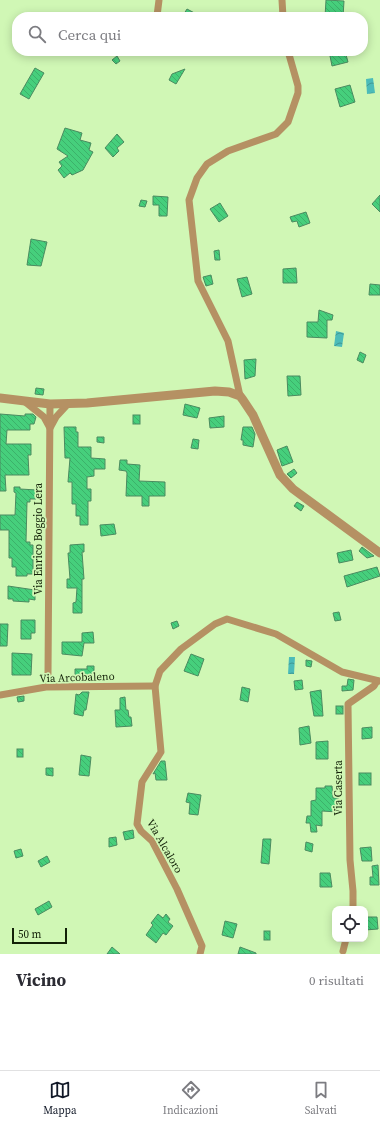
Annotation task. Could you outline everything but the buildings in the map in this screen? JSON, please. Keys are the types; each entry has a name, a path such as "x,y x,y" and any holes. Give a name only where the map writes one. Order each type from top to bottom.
{"street":[{"path":"158,12 159,0"},
{"path":"282,0 283,12"},
{"path":"289,56 298,86 298,93 288,122 283,129 276,134 228,151 207,164 197,178 189,200 198,282 228,341 240,396 253,416 280,475 293,489 380,553"},
{"path":"0,398 50,404 68,404 215,391 229,392 240,396"},
{"path":"24,401 44,417 50,428"},
{"name":"Via Enrico Boggio Lera","path":"48,674 50,404"},
{"path":"50,428 56,417 68,404"},
{"name":"Via Alcaloro","path":"200,954 202,946 177,889 152,841 141,831 137,824 142,782 162,752 155,686 160,671 181,649 222,620 227,619 276,634 342,672 379,681"},
{"name":"Via Caserta","path":"353,906 350,860 348,704 379,681"},
{"name":"Via Arcobaleno","path":"0,695 46,687 155,686"},
{"path":"343,951 345,942"}],"water":[{"path":"373,78 375,93 367,94 366,79"},
{"path":"336,331 344,333 342,347 334,346"},
{"path":"289,657 295,657 294,674 288,674"}]}
